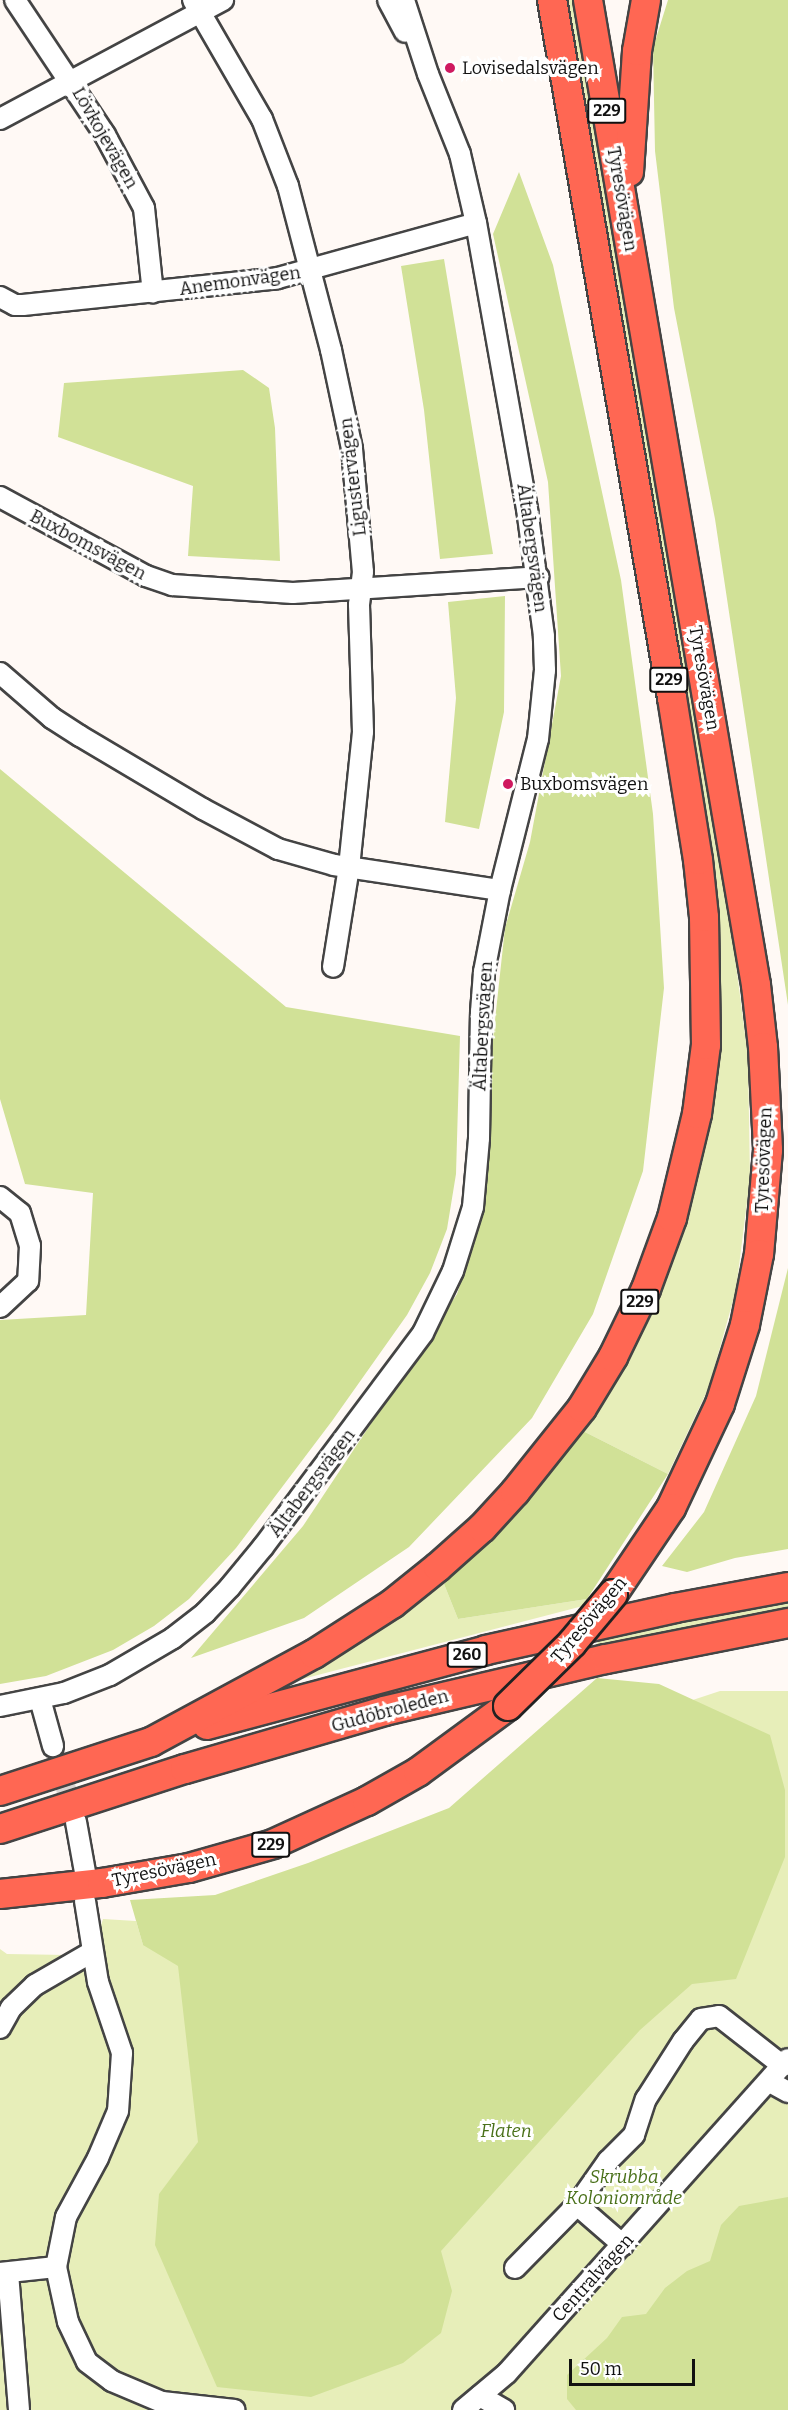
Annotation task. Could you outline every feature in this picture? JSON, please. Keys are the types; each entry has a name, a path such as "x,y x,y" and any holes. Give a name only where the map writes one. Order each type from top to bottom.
{"highway":[{"name":"Tyresövägen","path":"0,1791 151,1742 314,1654 392,1604 482,1528 509,1500 582,1408 613,1357 646,1290 672,1218 687,1167 697,1114 705,1045 706,975 698,860 552,0"},
{"name":"Tyresövägen","path":"0,1894 102,1883 189,1868 273,1844 367,1801 418,1772 508,1706 572,1643 613,1594 670,1508 720,1404 745,1325 759,1254 768,1150 763,1047 756,985 588,0"},
{"path":"626,222 637,51 646,0"},
{"name":"Gudöbroleden","path":"151,1742 295,1700 486,1650 675,1608 788,1587"},
{"name":"Gudöbroleden","path":"0,1829 185,1768 384,1711 606,1659 788,1623"}],"street":[{"name":"Lövkojevägen","path":"15,0 71,81 115,152 144,208 153,292"},
{"path":"0,119 71,81 197,6 223,0"},
{"name":"Ältabergsvägen","path":"388,0 428,74"},
{"name":"Ältabergsvägen","path":"0,1706 40,1699 110,1675 173,1638 205,1613 263,1547 423,1333 453,1271 473,1207 479,1138 484,972 500,890 526,796 542,708 544,636 538,577 476,223 460,154 428,74 404,0"},
{"name":"Ligustervägen","path":"197,6 262,118 288,186 311,270 352,449 363,572 359,605 363,732 349,867 333,967"},
{"name":"Anemonvägen","path":"0,297 15,305 23,305 233,284 311,270 476,223"},
{"name":"Buxbomsvägen","path":"0,497 159,582 283,592 538,577"},
{"path":"0,673 52,718 211,814 278,849 303,858 349,867 500,890"},
{"path":"0,1197 20,1214 30,1246 28,1281 0,1307"},
{"path":"40,1699 53,1746"},
{"path":"76,1822 85,1872"},
{"path":"85,1901 98,1982 122,2053 118,2111 98,2158 66,2217 56,2267 68,2322 87,2362 112,2381 162,2402 235,2410"},
{"path":"0,2028 11,2008 35,1985 92,1952"},
{"path":"515,2268 577,2205 608,2161 634,2135 646,2099 683,2041 701,2019 719,2016 785,2062"},
{"name":"Centralvägen","path":"463,2410 507,2373 770,2082 785,2062"},
{"path":"770,2082 788,2092"},
{"path":"577,2205 623,2245"},
{"path":"19,2410 4,2273 56,2267"},
{"path":"480,2396 504,2410"}],"green space":[{"path":"564,0 577,0 724,872 748,1057 750,1178 736,1290 709,1387 668,1474 583,1431 645,1321 708,1127 720,1015 717,919"},
{"path":"668,0 788,0 788,1005 715,519 674,308 655,151 653,48"},
{"path":"519,172 553,265 621,580 653,814 664,988 643,1171 593,1314 532,1418 409,1547 304,1618 191,1658 303,1526 457,1294 480,1222 486,1190 492,1048 505,928 530,842 561,676 548,482 493,234"},
{"path":"444,259 493,554 440,559 424,410 401,266"},
{"path":"243,370 269,388 275,428 280,561 188,556 193,486 58,437 64,383"},
{"path":"505,596 504,712 479,829 445,822 456,698 448,602"},
{"path":"0,769 286,1007 460,1036 456,1174 447,1229 430,1273 407,1315 332,1421 236,1548 189,1599 154,1626 113,1650 46,1676 0,1684 0,1320 86,1315 93,1193 25,1184 0,1099"},
{"path":"788,1268 788,1549 735,1558 687,1572 662,1566 704,1512 756,1396"},
{"path":"583,1431 668,1474 587,1599 458,1619 444,1584 522,1506"},
{"path":"459,1570 444,1584 458,1619 587,1599 583,1606 287,1683 405,1608"},
{"path":"788,1598 788,1608 595,1646 605,1633"},
{"path":"597,1678 659,1684 770,1735 785,1790 785,1857 736,1979 692,1984 640,2030 441,2251 452,2291 441,2333 403,2363 311,2397 217,2387 155,2245 159,2194 198,2142 178,1966 143,1945 130,1900 215,1895 308,1863 449,1808"},
{"name":"Flaten","path":"720,1691 788,1691 788,2410 0,2410 0,1949 7,1954 68,1955 97,1938 103,1919 136,1921 143,1945 225,1938 596,1732"},
{"path":"788,2197 788,2410 576,2410 567,2399 567,2375 607,2338 622,2317 646,2314 665,2288 687,2271 710,2261 721,2225 739,2206"}],"tunnel":[{"path":"53,1746 75,1818"}],"place":[{"name":"Lovisedalsvägen","path":"450,68"},
{"name":"Buxbomsvägen","path":"508,784"}],"park label":[{"name":"Skrubba Koloniområde","path":"624,2188"}]}
